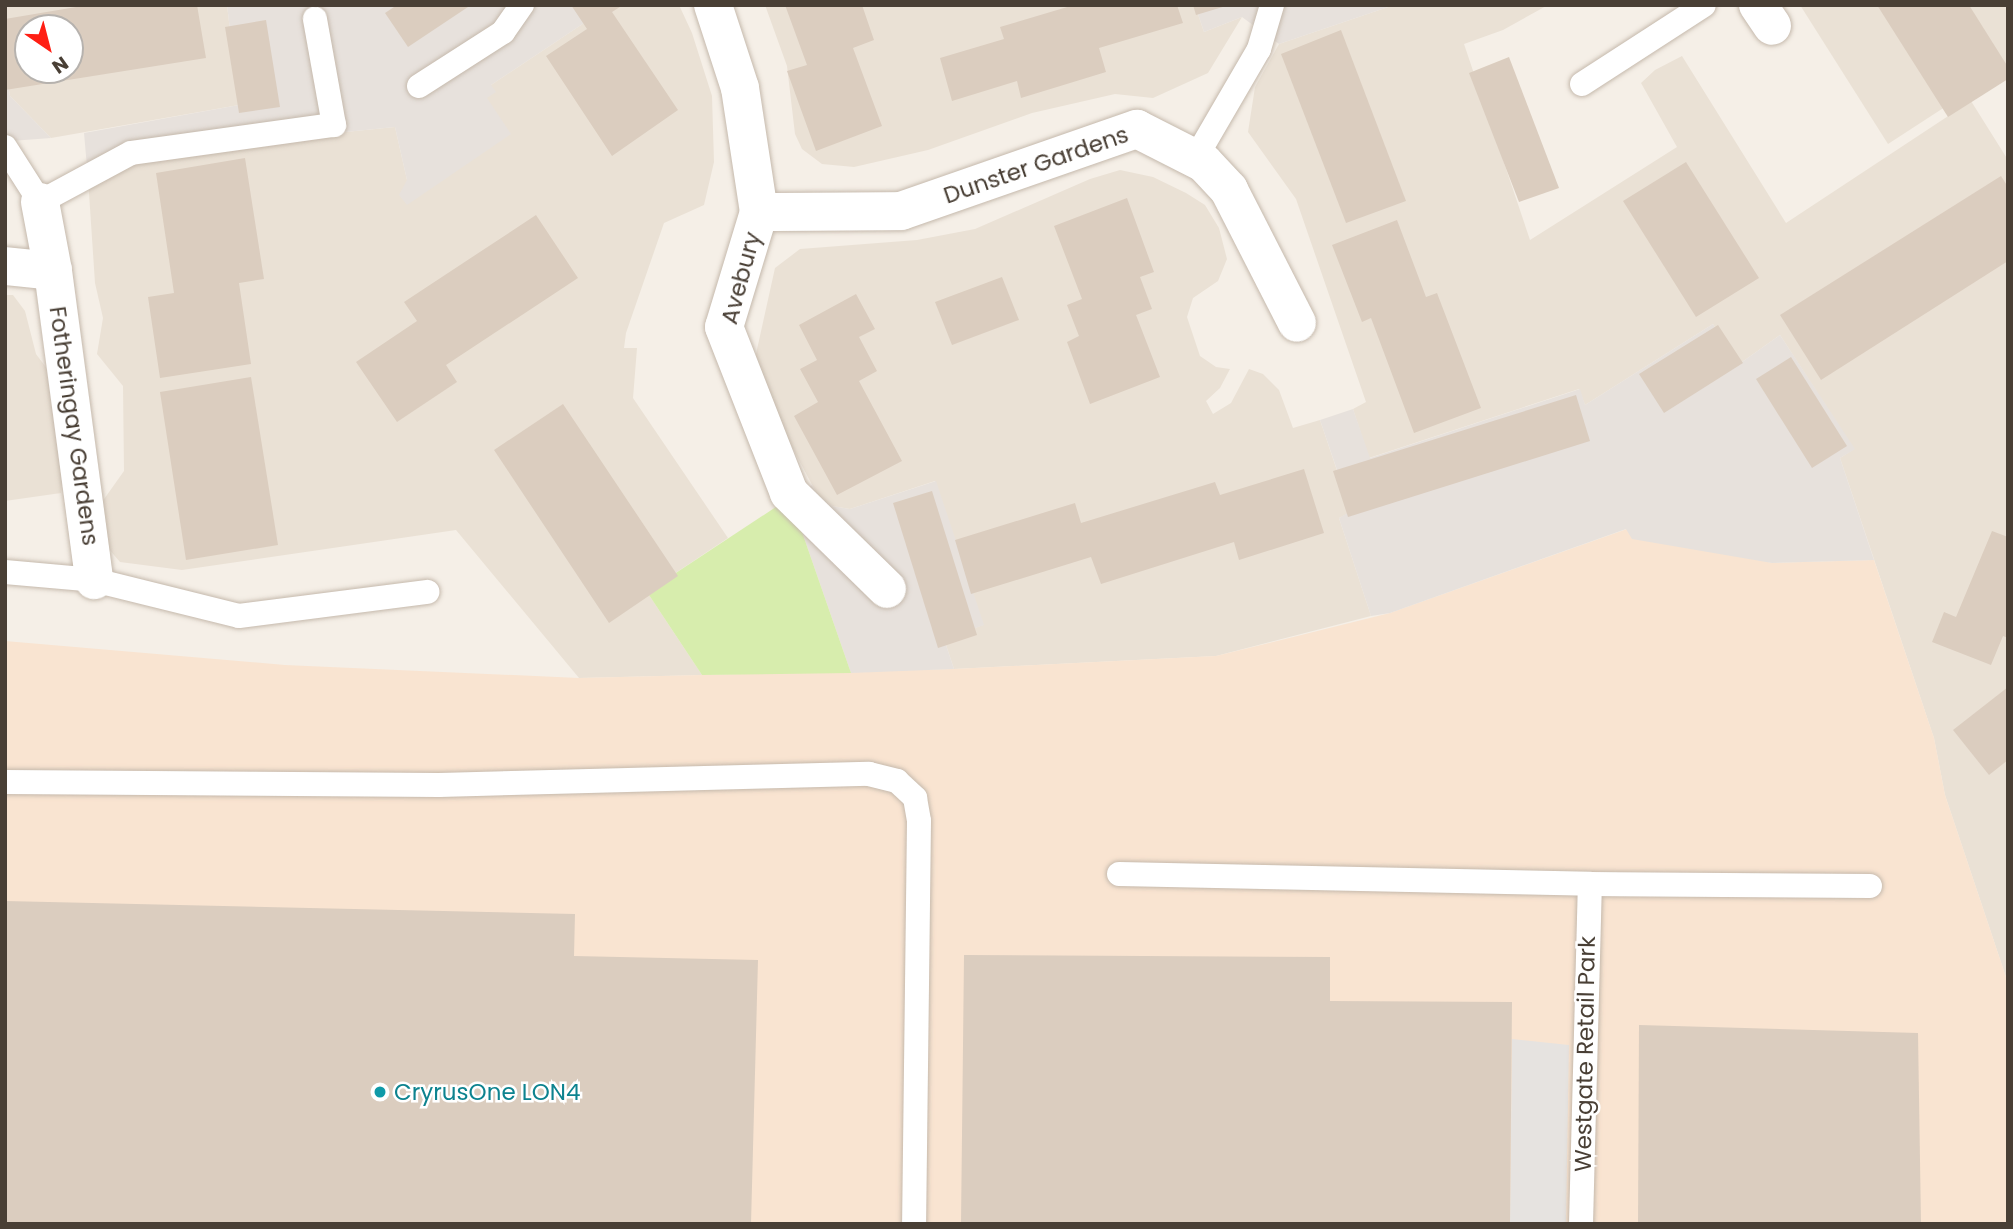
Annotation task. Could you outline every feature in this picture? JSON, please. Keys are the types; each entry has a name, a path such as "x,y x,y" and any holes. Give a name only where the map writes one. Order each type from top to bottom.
{"street":[{"name":"Avebury","path":"713,5 740,88 759,212 724,327 789,493 887,589"},
{"name":"Dunster Gardens","path":"759,212 901,211 1137,129 1205,163 1229,190 1297,323"},
{"name":"Fotheringay Gardens","path":"40,202 53,271 94,580"},
{"path":"5,266 53,271"}],"lane":[{"path":"419,86 503,32 522,5"},
{"path":"1195,159 1259,49 1272,5"},
{"path":"1582,83 1704,5"},
{"path":"5,147 40,202 131,153 334,125 315,19"},
{"path":"5,572 94,580 239,616 427,592"},
{"path":"5,782 439,785 869,774 898,781 915,798 919,821 914,1224"},
{"path":"1119,874 1590,884 1870,886"},
{"name":"Westgate Retail Park","path":"1581,1224 1590,884"}],"shaded area":[{"path":"5,5 227,5 239,105 51,138 10,96 5,69"},
{"path":"227,5 611,5 491,85 496,92 487,98 511,134 407,205 399,195 407,180 395,127 129,154 88,178 84,133 239,105"},
{"path":"611,5 679,5 692,33 712,96 714,162 704,205 664,223 626,333 624,348 637,348 633,398 728,538 647,592 702,675 579,678 456,530 182,570 120,562 96,534 97,509 124,471 123,386 97,354 103,318 95,283 88,178 129,154 395,127 407,180 486,97 491,85"},
{"path":"765,5 1195,5 1204,32 1242,17 1208,73 1153,98 1115,94 1032,113 928,150 854,167 822,164 802,149 795,134 787,66"},
{"path":"1195,5 1394,5 1279,44 1242,17 1204,32"},
{"path":"1394,5 1548,5 1503,30 1464,44 1530,240 1677,147 1641,83 1655,70 1682,56 1786,223 1971,101 2008,160 2008,983 1945,795 1934,738 1840,458 1854,449 1780,335 1742,362 1736,360 1713,324 1585,405 1579,389 1369,458 1353,409 1366,402 1296,199 1248,132 1255,87 1279,44"},
{"path":"1800,5 2008,5 2008,66 1888,144"},
{"path":"5,69 10,96 51,138 11,141 5,138"},
{"path":"1120,170 1153,177 1186,193 1205,205 1219,228 1227,259 1218,281 1193,298 1187,317 1200,356 1216,367 1230,369 1220,388 1206,401 1213,414 1231,403 1249,369 1263,374 1279,390 1293,428 1320,420 1351,512 1339,518 1371,616 1216,656 954,669 944,639 983,625 935,481 850,509 832,506 817,494 752,372 775,268 800,249 917,240 975,229 1090,179"},
{"path":"5,295 13,295 25,311 36,354 71,401 61,493 5,501"},
{"path":"1713,324 1736,360 1742,362 1780,335 1855,449 1840,458 1874,560 1772,563 1632,539 1626,529 1390,613 1371,616 1339,518 1351,511 1320,420 1353,409 1370,458 1580,389 1585,405"},
{"path":"936,481 984,625 944,639 954,669 851,673 793,506 788,499 812,485 817,494 832,506 850,509"},
{"path":"1627,529 1772,563 1874,560 1934,738 1945,795 2008,983 2008,1224 5,1224 5,641 285,665 579,678 954,669 1216,656 1390,613"},
{"path":"1512,1039 1569,1045 1566,1224 1510,1224"}],"green space":[{"path":"788,499 793,506 851,673 702,675 647,592"}],"building":[{"path":"88,5 197,5 206,58 84,77 84,14 35,14"},
{"path":"397,5 471,5 408,47 385,13"},
{"path":"571,5 623,5 612,12 678,110 612,156 546,56 587,29"},
{"path":"785,5 862,5 874,40 853,48 882,126 816,151 787,71 807,65"},
{"path":"1074,5 1177,5 1183,23 1099,48 1106,72 1021,98 1017,81 952,101 940,58 1004,39 1000,27"},
{"path":"1193,5 1226,5 1226,6 1196,15"},
{"path":"1877,5 1969,5 2008,67 2008,79 1948,117"},
{"path":"14,17 14,84 43,84 5,90 5,19"},
{"path":"266,20 280,107 239,113 225,27"},
{"path":"1341,30 1406,201 1346,223 1281,54"},
{"path":"1509,57 1559,188 1519,202 1469,73"},
{"path":"245,158 264,279 239,283 251,364 160,378 148,297 174,293 156,173"},
{"path":"1686,162 1759,278 1696,317 1623,201"},
{"path":"2001,176 2008,187 2008,261 1821,380 1780,315"},
{"path":"1127,198 1154,272 1140,277 1152,309 1136,315 1160,377 1090,404 1067,342 1079,336 1067,305 1082,299 1054,226"},
{"path":"536,215 578,278 446,365 457,382 397,422 356,362 417,321 404,302"},
{"path":"1397,220 1426,297 1437,293 1481,408 1414,433 1371,318 1362,322 1332,245"},
{"path":"1002,277 1019,320 952,345 935,302"},
{"path":"856,294 875,329 859,337 877,371 859,381 902,461 837,495 794,416 818,402 800,369 817,360 799,325"},
{"path":"1718,325 1743,363 1664,413 1639,374"},
{"path":"1791,357 1847,446 1812,468 1756,379"},
{"path":"251,377 278,545 186,560 160,392"},
{"path":"1576,395 1590,441 1348,517 1333,471"},
{"path":"563,404 678,576 609,623 494,450"},
{"path":"1304,469 1324,533 1239,560 1234,542 1101,584 1091,557 971,594 955,540 1075,503 1081,523 1215,482 1220,495"},
{"path":"932,491 977,635 938,648 893,503"},
{"path":"1992,531 2008,537 2008,638 2003,636 1991,665 1932,642 1944,612 1956,617"},
{"path":"2008,687 2008,760 1989,775 1953,730"},
{"name":"CryrusOne LON4","path":"5,901 575,914 574,956 758,960 751,1224 5,1224"},
{"path":"964,955 1330,957 1330,1001 1512,1002 1510,1224 961,1224"},
{"path":"1639,1025 1918,1033 1921,1224 1638,1224"}],"place":[{"name":"CryrusOne LON4","path":"380,1092"}]}
